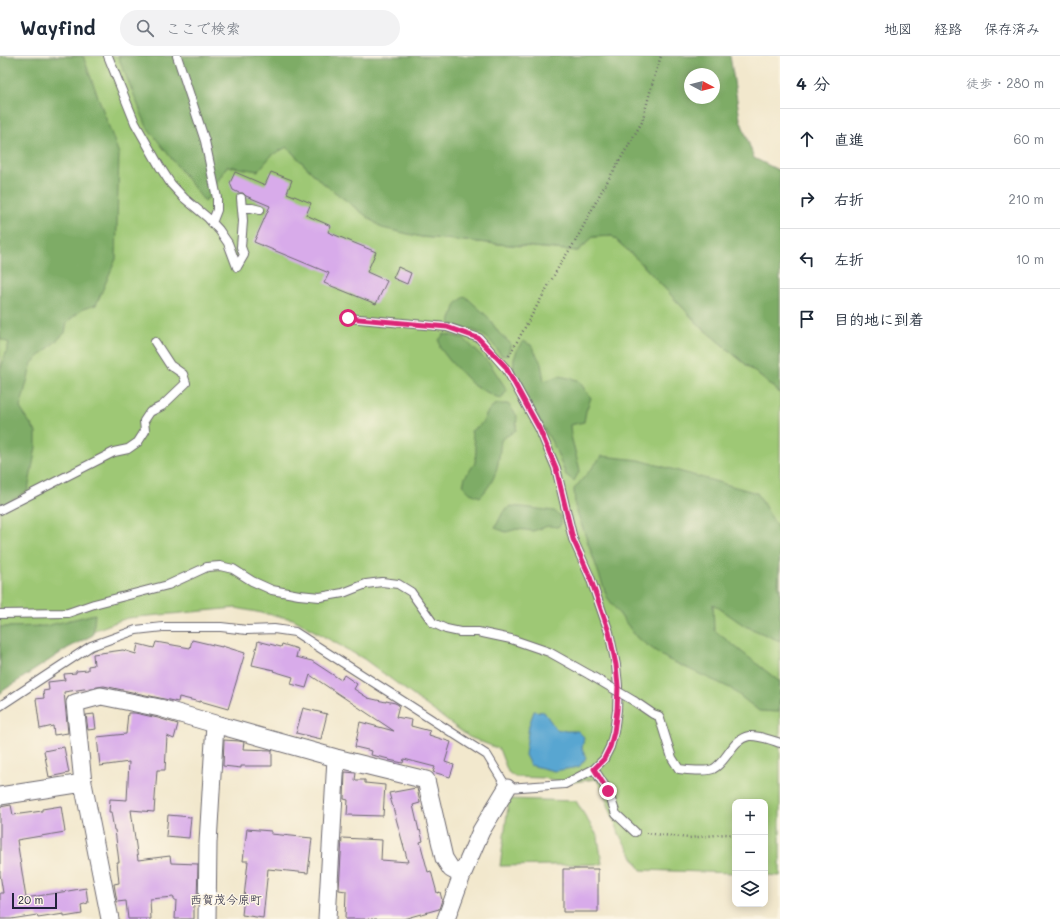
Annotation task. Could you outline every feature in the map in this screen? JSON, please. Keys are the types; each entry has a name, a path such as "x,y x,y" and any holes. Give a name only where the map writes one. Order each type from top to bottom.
{"street":[{"path":"110,919 83,783 75,703 100,696 160,708 336,758 426,780 444,858 451,869 462,875"},
{"path":"207,919 208,843 214,724"},
{"path":"327,919 336,758"},
{"path":"0,796 83,783"},
{"path":"446,919 462,875 481,831 507,788"}],"lane":[{"path":"108,56 135,123 160,167 171,184 184,198 219,230 228,243 237,268 244,255 241,247 243,221 241,198"},
{"path":"177,56 205,142 217,198 217,210 212,223"},
{"path":"242,208 260,210"},
{"path":"0,706 91,646 136,630 164,627 221,627 247,630 274,629 295,632 487,754 507,788 564,784 594,769 604,759 610,747 614,732 618,686 616,665 609,632 590,577 573,539 556,468 539,428 505,366 478,338 447,327 348,318"},
{"path":"0,510 114,452 128,450 138,442 144,431 144,422 150,412 162,406 186,383 183,374 170,365 155,342"},
{"path":"0,614 68,613 94,604 168,585 207,567 220,566 233,569 252,581 272,590 299,595 320,597 343,593 366,584 382,582 398,584 411,592 433,623 446,629 460,632 484,633 511,639 550,652 590,674 653,714 659,716 672,758 679,769 690,771 712,770 740,739 750,736 764,738 780,743"},
{"path":"594,769 608,791 616,814 635,832"}],"path":[{"path":"505,366 512,350 562,261 575,242 600,194 642,122 661,56"},
{"path":"635,832 689,838 725,834 732,835"}],"green space":[{"path":"0,56 83,56 119,154 116,259 96,305 83,309 67,322 65,333 32,363 20,408 36,432 36,447 28,490 0,508 0,371 9,343 0,339"},
{"path":"54,56 221,56 287,147 319,180 421,237 578,251 593,237 612,236 638,260 701,327 780,393 780,876 768,875 768,799 732,799 732,873 641,870 620,836 602,789 596,779 567,783 544,778 515,777 508,772 499,749 469,737 364,659 293,619 236,608 127,618 42,650 0,674 0,320"},
{"path":"118,56 730,56 740,119 754,158 780,171 780,393 701,327 638,260 612,236 593,237 578,251 421,237 382,228 319,180 287,147 272,155 258,171 227,166 205,202 147,127"},
{"path":"465,296 488,317 499,333 511,344 507,356 501,355 490,340 483,334 458,327 450,322 456,304"},
{"path":"444,334 463,338 490,364 507,390 501,399 474,386 450,361 440,348 439,340"},
{"path":"523,341 531,345 541,363 544,381 559,376 578,380 591,398 584,422 570,425 571,436 580,470 574,481 566,475 555,448 513,373 514,359 517,350"},
{"path":"508,404 517,416 516,430 501,440 498,464 494,477 480,497 470,493 463,486 465,477 475,463 476,450 471,431 480,425 489,410 494,405"},
{"path":"602,456 639,460 757,493 780,532 778,588 780,587 780,641 745,626 713,604 714,630 780,682 779,712 759,711 730,688 667,659 637,638 607,597 575,506 574,489"},
{"path":"511,506 554,511 561,516 561,524 558,527 548,526 533,531 517,529 506,532 495,528 503,512"},
{"path":"95,614 93,635 68,648 0,694 0,627 46,626"},
{"path":"509,799 576,801 598,837 602,864 500,866"}],"water":[{"path":"534,711 544,712 556,729 578,731 584,737 582,749 586,758 579,767 554,771 530,765 525,755 529,725"}],"building":[{"path":"235,172 265,185 271,172 292,180 287,193 311,203 306,215 331,226 328,232 376,252 367,272 387,281 376,304 324,283 329,273 254,242 270,206 246,196 243,193 233,190 230,183"},
{"path":"398,267 411,273 407,284 393,278"},
{"path":"192,640 222,646 245,653 228,709 179,697 178,702 104,686 64,692 68,733 54,735 53,726 40,729 36,699 44,698 43,691 49,690 48,682 65,680 64,674 88,670 88,666 94,665 93,654 123,650 136,654 138,644 154,648 156,642 190,648"},
{"path":"258,641 281,647 282,644 298,649 296,657 312,661 341,680 344,675 357,684 354,689 368,698 399,705 396,717 412,720 411,726 430,731 429,735 451,742 445,762 454,765 450,777 433,772 435,767 404,759 403,763 389,760 371,755 372,751 355,747 360,722 394,731 310,675 306,688 291,684 293,677 273,671 274,670 252,665"},
{"path":"303,708 327,714 321,739 296,733"},
{"path":"128,713 158,718 178,724 174,739 167,736 165,770 157,770 154,812 131,810 138,860 170,856 171,863 198,864 197,901 194,901 194,919 175,919 176,900 174,900 174,897 150,899 151,919 128,919 126,901 117,902 114,884 119,883 117,862 119,862 115,830 111,812 109,812 110,799 127,800 129,762 100,766 97,737 126,734"},
{"path":"94,714 96,729 88,730 86,715"},
{"path":"224,740 244,742 243,749 272,750 272,766 241,766 241,768 223,766"},
{"path":"64,747 69,773 49,777 44,751"},
{"path":"345,772 356,773 355,780 365,780 365,783 385,785 383,816 347,815 348,800 344,799"},
{"path":"417,788 420,803 413,805 423,841 420,842 428,872 431,871 437,893 440,892 442,900 439,909 403,919 345,919 346,891 339,890 342,838 382,840 381,860 408,862 389,793"},
{"path":"11,805 13,815 42,811 42,809 61,806 65,832 17,840 26,898 86,888 88,903 81,905 82,914 64,917 64,914 38,918 37,915 0,919 0,893 3,893 0,874 0,807"},
{"path":"168,815 191,817 189,838 166,836"},
{"path":"247,829 271,831 271,834 312,838 308,873 268,869 263,918 242,915 248,861 243,861"},
{"path":"563,869 598,869 598,912 563,912"}],"district":[{"name":"西賀茂今原町","path":"226,899"}],"route":[{"path":"348,318 447,327 478,338 505,366 539,428 556,468 573,539 590,577 609,632 616,665 618,686 617,710 610,747 604,759 594,769 608,791"}]}
